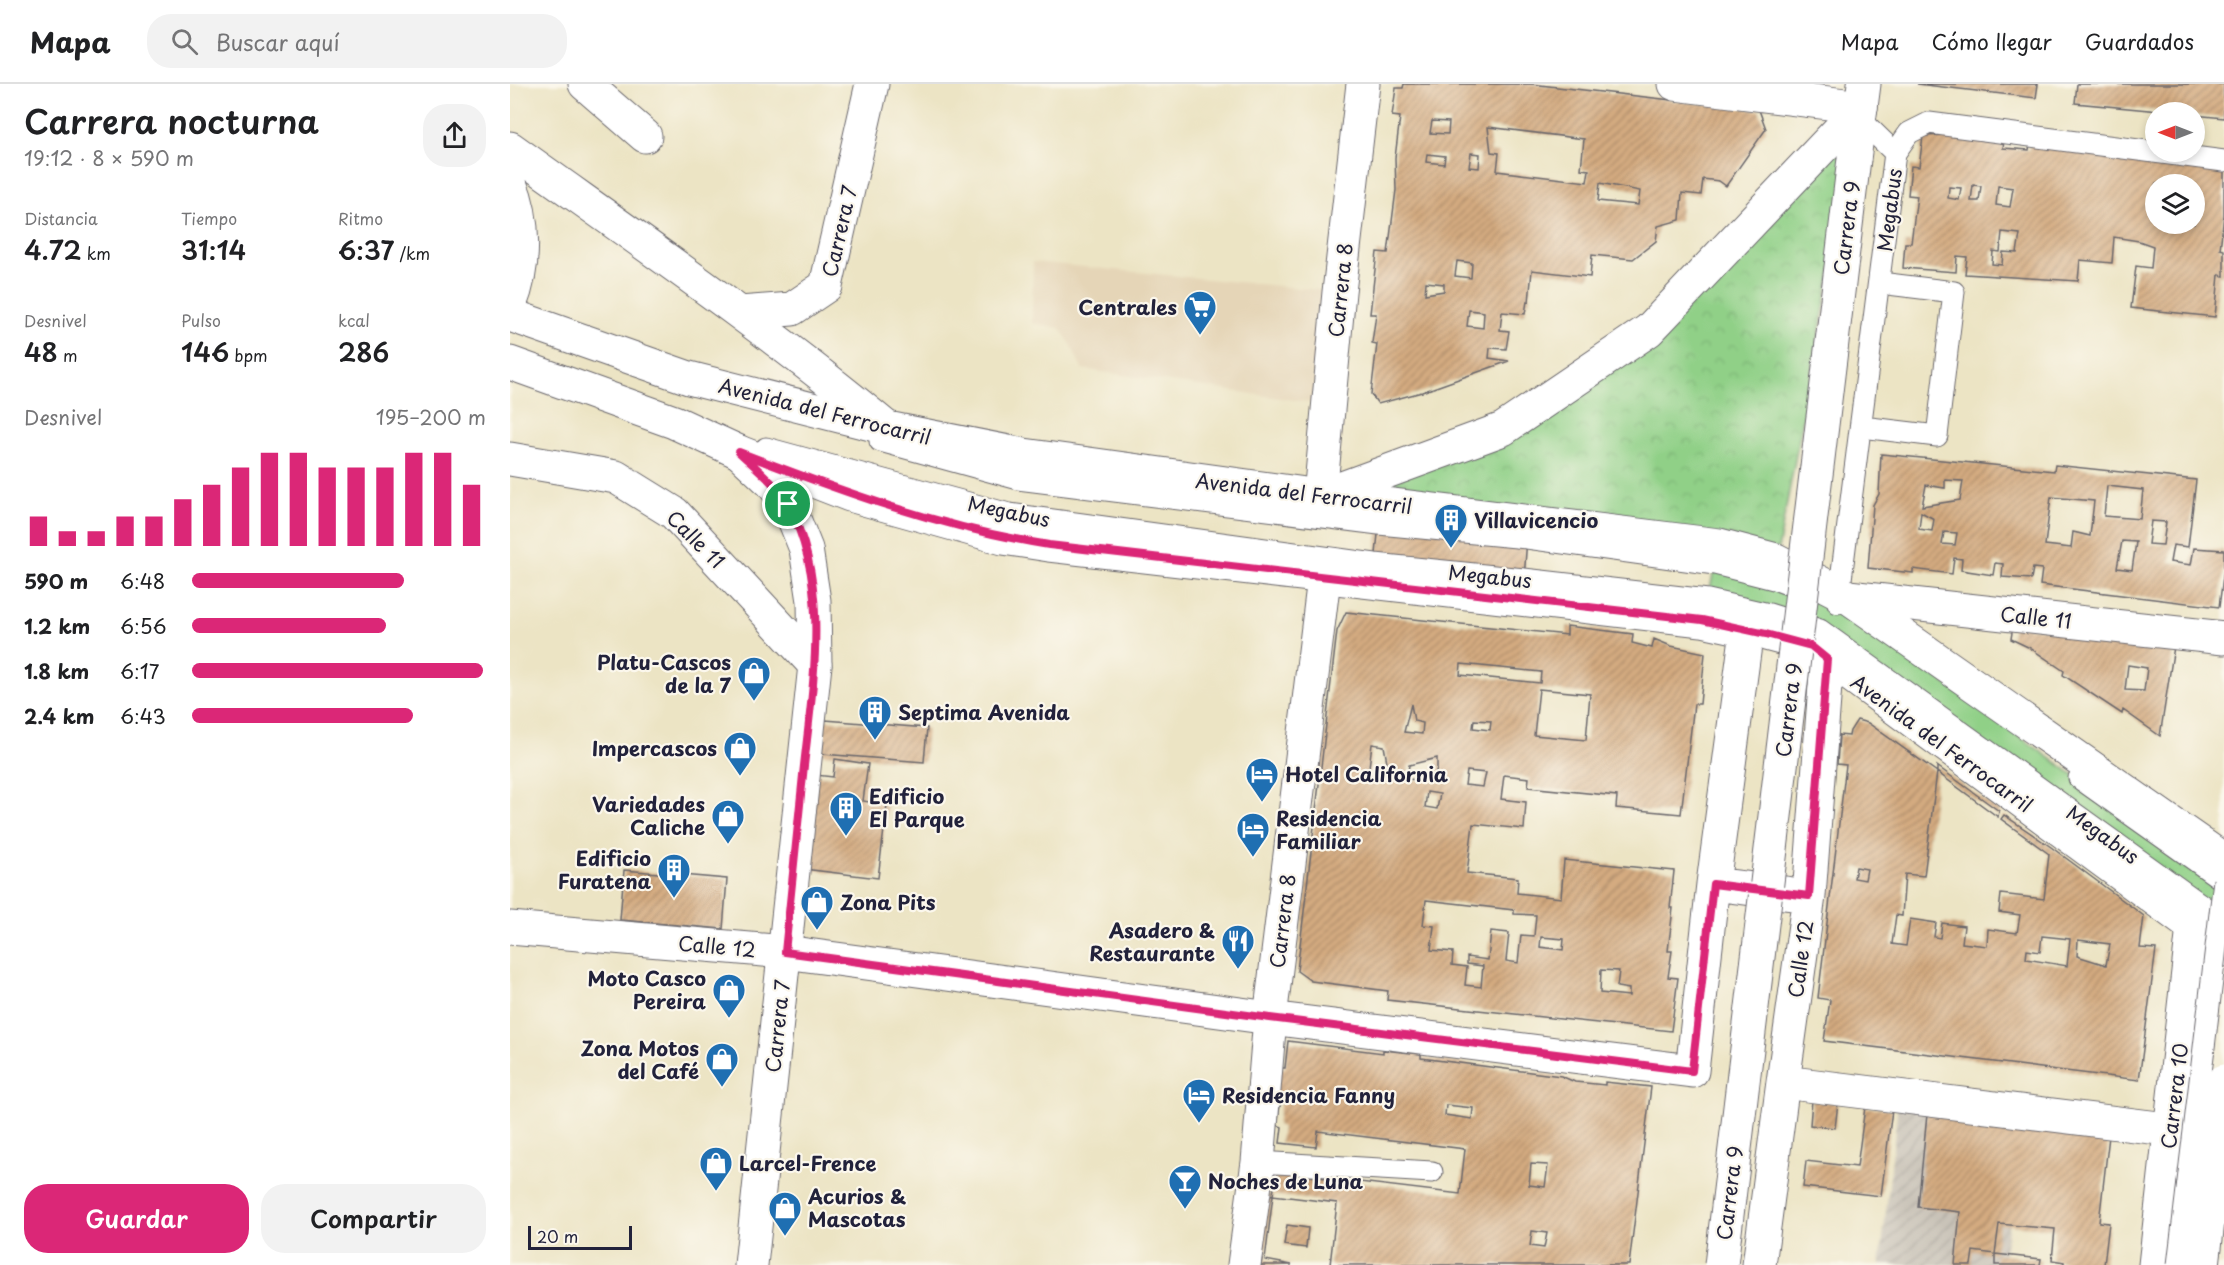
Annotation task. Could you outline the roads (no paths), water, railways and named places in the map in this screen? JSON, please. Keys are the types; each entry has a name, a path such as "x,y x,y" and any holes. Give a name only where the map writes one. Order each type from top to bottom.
{"street":[{"path":"585,84 645,136"},
{"name":"Carrera 7","path":"740,313 792,309 826,286 872,84"},
{"name":"Carrera 8","path":"1320,496 1339,292 1363,84"},
{"path":"1675,84 1862,103"},
{"path":"1320,496 1503,429 1649,330 1862,103"},
{"name":"Carrera 9","path":"1720,1265 1862,103"},
{"path":"510,148 740,313 832,382 887,428"},
{"path":"510,183 520,218 521,246 519,275 510,305"},
{"name":"Avenida del Ferrocarril","path":"510,315 692,379 887,428 1024,455 1320,496 1719,545 1776,560 1842,599 2224,860"},
{"name":"Avenida del Ferrocarril","path":"510,363 677,423 739,452 850,495 1003,538 1324,578 1702,620 1811,646 2209,924 2224,950"},
{"name":"Carrera 7","path":"739,452 772,483 788,504 806,549 814,601 815,665 751,1265"},
{"name":"Calle 11","path":"510,459 616,477 674,513 815,665"},
{"name":"Carrera 8","path":"1244,1265 1258,1162 1270,1018 1324,578"},
{"name":"Calle 11","path":"1842,599 2224,638"},
{"path":"1713,884 1747,630"},
{"path":"1809,896 1827,659"},
{"name":"Calle 12","path":"510,928 785,952 1270,1018 1692,1071 1713,884 1809,896 1759,1265"},
{"name":"Carrera 10","path":"2155,1265 2170,1130 2209,924"},
{"path":"2203,1265 2224,1081"},
{"path":"1783,1082 2224,1136"}],"lane":[{"path":"1862,103 1895,153"},
{"name":"Megabus","path":"1842,599 1895,153 1908,133 1929,123 2224,161"},
{"path":"1862,427 1937,436 1954,292 1880,283"},
{"name":"Megabus","path":"692,379 784,415 1018,479 1367,523 1527,538 1715,564 1842,599 2224,880 2178,1265"},
{"name":"Megabus","path":"677,423 1009,514 1375,564 1708,600 1769,614 1820,630 2209,924"},
{"path":"1258,1162 1431,1172"}],"place":[{"name":"Centrales","path":"1200,336"},
{"name":"Villavicencio","path":"1451,549"},
{"name":"Platu-Cascos de la 7","path":"754,702"},
{"name":"Septima Avenida","path":"875,741"},
{"name":"Impercascos","path":"740,777"},
{"name":"Hotel California","path":"1262,803"},
{"name":"Edificio El Parque","path":"846,837"},
{"name":"Variedades Caliche","path":"728,845"},
{"name":"Residencia Familiar","path":"1253,858"},
{"name":"Edificio Furatena","path":"674,899"},
{"name":"Zona Pits","path":"817,931"},
{"name":"Asadero & Restaurante","path":"1238,970"},
{"name":"Moto Casco Pereira","path":"729,1019"},
{"name":"Zona Motos del Café","path":"722,1088"},
{"name":"Residencia Fanny","path":"1199,1124"},
{"name":"Larcel-Frence","path":"716,1192"},
{"name":"Noches de Luna","path":"1185,1210"},
{"name":"Acurios & Mascotas","path":"785,1237"}]}
